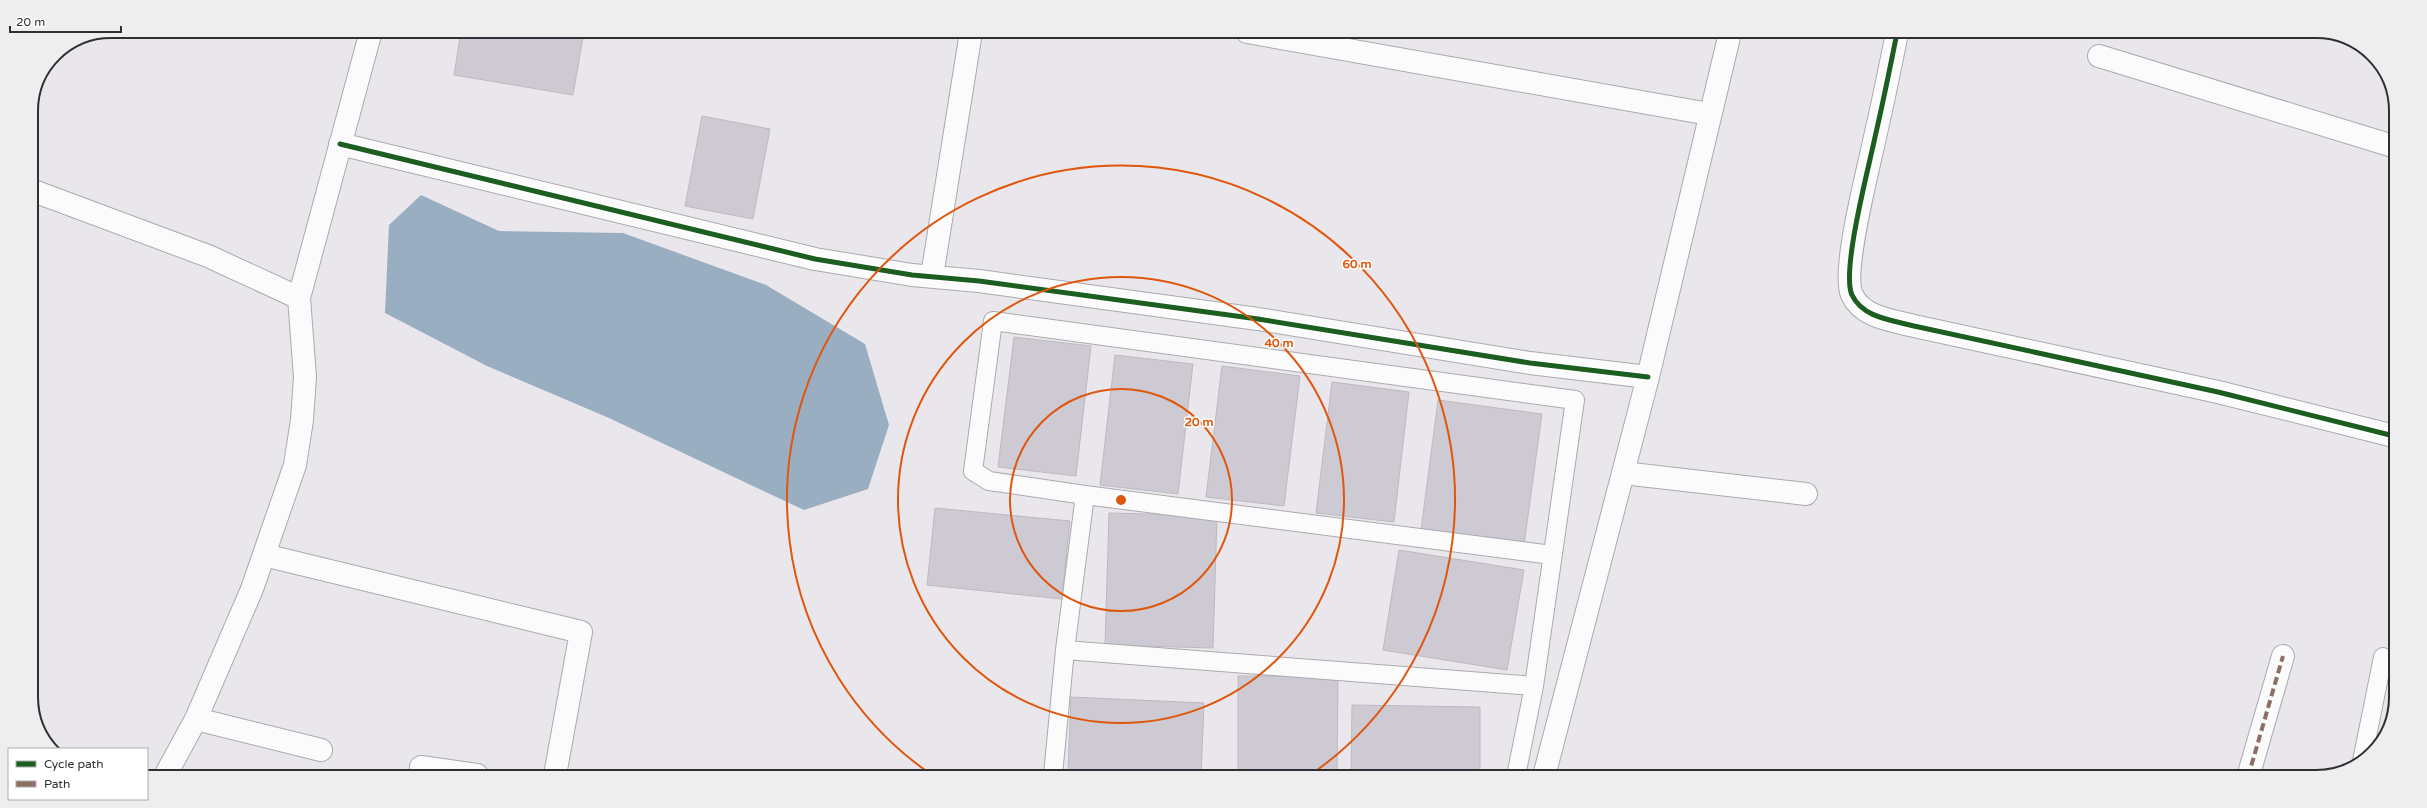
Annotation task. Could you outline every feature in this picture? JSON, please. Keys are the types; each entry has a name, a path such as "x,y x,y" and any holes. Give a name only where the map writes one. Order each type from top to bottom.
{"street":[{"path":"168,770 196,719 252,589 295,465 302,420 305,377 299,298 369,38"},
{"path":"932,276 970,38"},
{"path":"1281,38 1710,114"},
{"path":"1546,770 1648,377 1729,38"},
{"path":"1896,38 1854,234 1850,270 1851,294 1860,307 1871,314 1914,326 2218,392 2389,435"},
{"path":"2099,56 2389,145"},
{"path":"340,144 815,259 868,269 1195,310 1530,363 1648,377"},
{"path":"38,193 208,256 299,298"},
{"path":"1623,473 1806,494"},
{"path":"264,555 581,632 556,770"},
{"path":"2250,770 2283,656"},
{"path":"196,719 322,750"},
{"path":"421,767 442,770"}],"lane":[{"path":"1519,770 1534,686 1574,400 993,321 973,471 989,481 1085,495 1552,555"},
{"path":"1053,770 1065,650 1085,495"},
{"path":"1065,650 1534,686"},
{"path":"2364,752 2382,657"}],"water":[{"path":"421,195 499,231 623,233 766,285 865,344 889,425 868,489 804,510 609,418 487,366 385,313 389,225"}],"building":[{"path":"460,38 583,38 573,95 454,75"},
{"path":"702,116 770,129 753,219 685,206"},
{"path":"1014,337 1091,346 1076,476 998,467"},
{"path":"1115,355 1193,364 1178,494 1100,485"},
{"path":"1222,366 1300,376 1284,506 1206,497"},
{"path":"1332,382 1409,392 1394,522 1316,513"},
{"path":"1438,400 1542,414 1524,545 1421,530"},
{"path":"935,508 1070,521 1062,599 927,585"},
{"path":"1109,513 1217,516 1213,648 1105,645"},
{"path":"1399,550 1524,570 1507,670 1383,650"},
{"path":"1238,676 1338,676 1337,770 1238,770"},
{"path":"1071,697 1204,703 1201,770 1068,770"},
{"path":"1352,705 1480,707 1480,770 1351,770"}],"marked path":[{"path":"2250,770 2283,656"}],"cycle path":[{"path":"1896,38 1857,218 1850,264 1850,283 1852,295 1863,309 1879,317 1897,322 2218,392 2389,435"},
{"path":"340,144 815,259 912,275 979,281 1258,319 1530,363 1648,377"}]}
